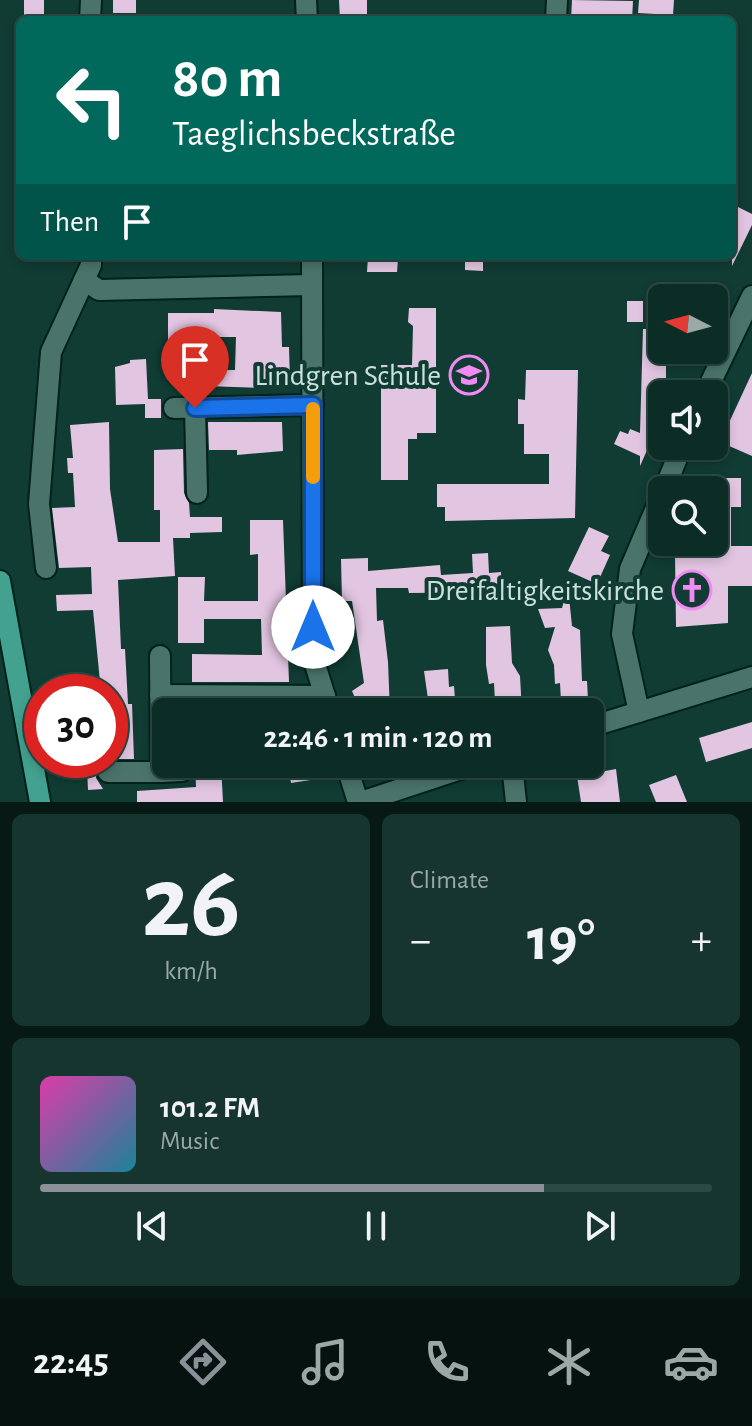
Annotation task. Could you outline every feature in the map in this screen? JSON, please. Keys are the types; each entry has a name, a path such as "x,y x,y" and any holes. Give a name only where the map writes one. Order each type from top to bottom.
{"main road":[{"path":"0,581 40,802"}],"street":[{"path":"46,568 39,504 51,352 84,280 90,260"},
{"path":"312,260 313,658 326,698"},
{"path":"84,280 99,290 312,285"},
{"path":"712,380 752,296"},
{"path":"174,408 313,405"},
{"path":"195,408 197,493"},
{"path":"639,712 622,634 630,569 648,527"},
{"path":"160,656 160,698"},
{"path":"604,723 752,677"},
{"path":"160,695 216,698"},
{"path":"128,772 152,772"},
{"path":"351,778 360,802 433,778"},
{"path":"513,778 516,802"}],"building":[{"path":"24,0 44,0 44,16 24,16"},
{"path":"113,0 136,0 136,13 113,13"},
{"path":"339,0 367,0 367,16 340,16"},
{"path":"572,0 633,1 632,16 571,16"},
{"path":"639,0 674,0 673,15 638,13"},
{"path":"736,206 752,214 752,225 736,258"},
{"path":"368,260 398,260 397,272 367,272"},
{"path":"465,260 483,260 483,271 465,270"},
{"path":"627,301 643,301 643,322 627,322"},
{"path":"409,308 436,308 436,433 417,433 417,439 408,439 408,480 381,480 381,365 412,365 413,326 408,322"},
{"path":"214,309 281,312 282,347 289,347 290,382 267,382 267,388 206,386 206,370 235,370 236,337 205,337 205,343 168,343 168,313 214,313"},
{"path":"643,329 648,329 648,364 666,364 666,380 648,380 648,448 640,466 640,456 614,444 620,431 628,434 630,429 640,433"},
{"path":"146,359 148,399 161,399 161,418 145,418 145,404 116,405 115,367 130,363 130,360"},
{"path":"526,370 578,370 575,518 445,521 445,507 437,507 437,484 549,484 549,454 524,454 524,424 518,424 518,399 525,400"},
{"path":"752,373 752,456 728,446 728,425"},
{"path":"109,422 110,489 118,542 160,542 160,510 154,510 154,450 183,449 184,493 189,503 190,517 222,517 222,532 190,533 190,538 173,538 175,576 118,580 121,649 125,649 126,674 99,674 93,610 57,611 56,595 92,594 91,567 59,568 52,508 75,507 73,473 68,473 67,458 73,458 70,425"},
{"path":"208,422 282,422 283,451 237,455 237,450 209,450"},
{"path":"728,478 741,478 741,507 731,507 731,546 752,546 752,586 728,586 728,623 676,627 675,556 728,556"},
{"path":"250,520 283,520 289,682 192,682 192,654 262,655 261,619 204,619 204,643 178,643 178,577 205,577 204,601 258,601 258,554 250,555"},
{"path":"589,527 609,536 601,551 610,555 597,584 568,571"},
{"path":"488,553 489,573 501,572 502,592 409,593 408,588 376,588 377,621 383,620 389,698 355,698 352,691 364,683 352,601 342,601 341,559 368,558 368,571 440,565 441,575 473,573 472,554"},
{"path":"568,587 572,626 580,630 582,681 587,681 588,698 561,698 560,683 555,684 554,665 548,650 555,627 545,628 538,609 562,608"},
{"path":"510,626 512,663 520,676 521,698 495,698 494,683 489,684 486,665 486,627"},
{"path":"448,669 449,687 454,686 455,698 428,698 424,671"},
{"path":"128,704 132,704 134,759 128,759"},
{"path":"752,722 752,748 706,762 699,738"},
{"path":"616,769 620,802 581,802 577,778 604,778 604,770"},
{"path":"676,775 687,802 656,802 649,785"},
{"path":"87,778 96,778 103,789 88,790"},
{"path":"196,778 222,778 223,802 137,802 137,791 196,787"},
{"path":"290,778 317,779 291,783"}],"slow traffic":[{"path":"313,409 313,477"}],"place":[{"name":"Lindgren Schule","path":"469,375"},
{"name":"Dreifaltigkeitskirche","path":"692,590"}],"route":[{"path":"195,408 313,405 313,627"}]}
